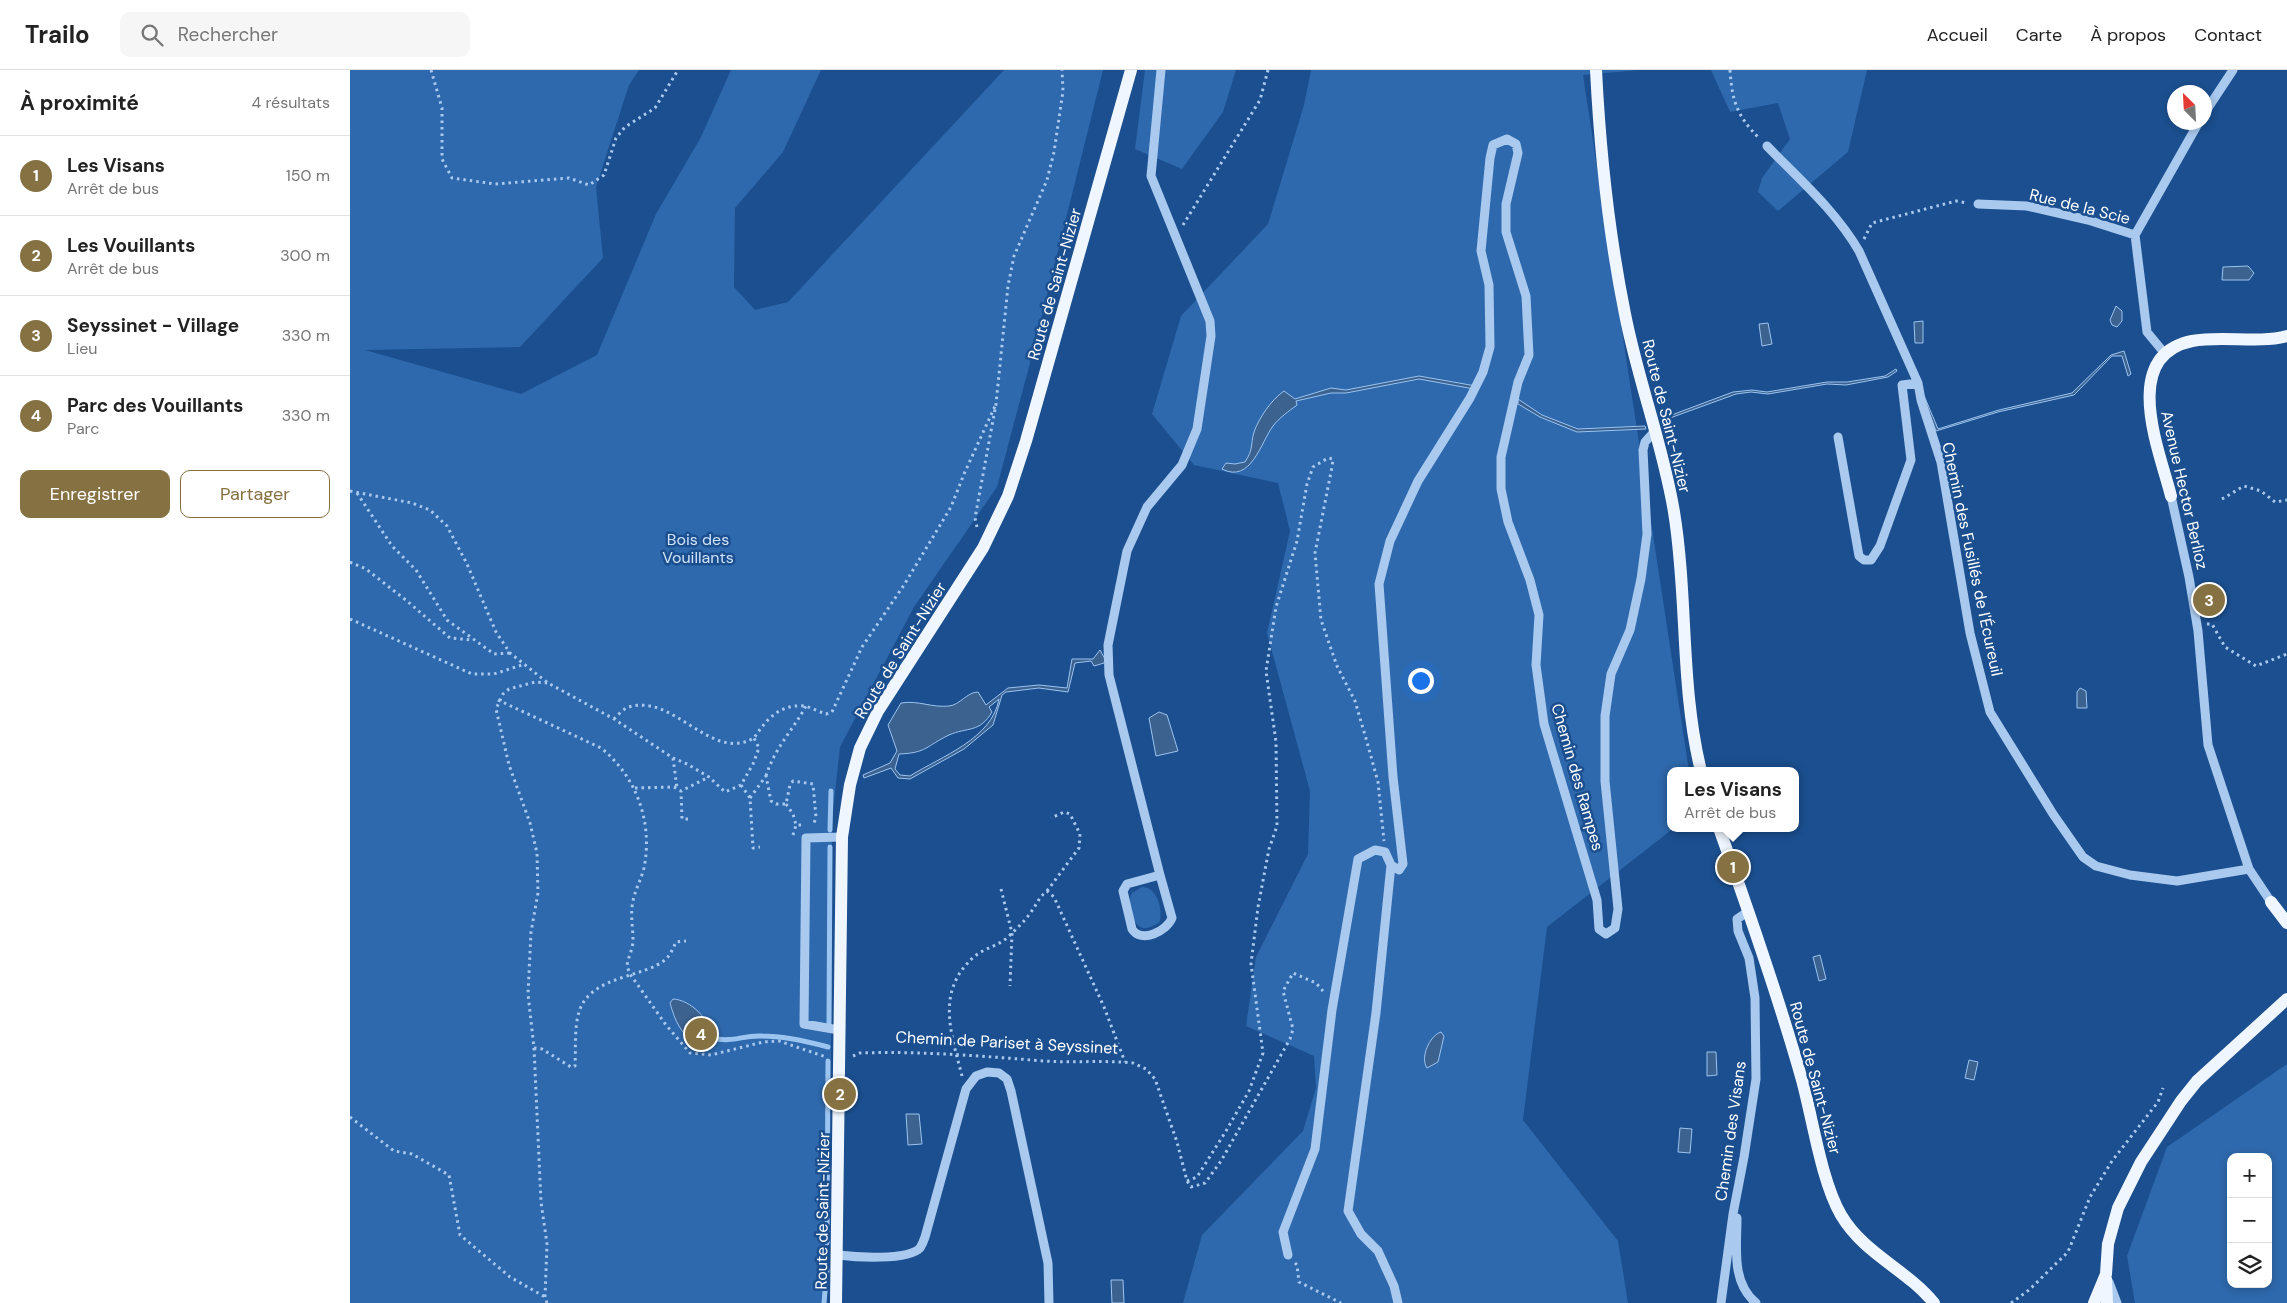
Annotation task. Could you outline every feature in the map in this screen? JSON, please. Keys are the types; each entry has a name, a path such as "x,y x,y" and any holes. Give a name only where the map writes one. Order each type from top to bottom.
{"main road":[{"name":"Route de Saint-Nizier","path":"836,1303 842,837 854,767 878,711 983,548 1008,496 1026,442 1131,70"},
{"name":"Route de Saint-Nizier","path":"1596,70 1617,267 1627,322 1674,512 1693,732 1700,767"},
{"name":"Avenue Hector Berlioz","path":"2171,496 2150,415 2148,396 2150,381 2166,355 2178,346 2191,341 2261,340 2287,336"},
{"name":"Route de Saint-Nizier","path":"1720,832 1786,1023 1825,1173 1840,1214 1860,1240 1921,1289 1934,1303"},
{"name":"Avenue Hector Berlioz","path":"2271,902 2287,922"},
{"path":"2107,1303 2108,1244 2118,1208 2140,1162 2181,1101 2207,1070 2287,999"},
{"path":"2094,1303 2106,1274"}],"street":[{"path":"1160,875 1127,884 1123,891 1132,929 1141,936 1163,930 1170,924 1172,918 1109,675 1108,645 1127,552 1147,507 1182,465 1197,429 1211,336 1210,321 1151,176 1161,70"},
{"path":"2212,102 2233,70"},
{"path":"2166,355 2147,332 2135,236 2195,130"},
{"name":"Chemin des Rampes","path":"1391,865 1399,870 1403,864 1393,777 1379,584 1390,541 1418,482 1470,398 1483,372 1490,346 1489,285 1481,251 1490,158 1493,145 1500,140 1507,139 1516,144 1518,153 1506,204 1506,232 1526,296 1529,355 1518,382 1508,422 1501,457 1501,489 1508,522 1530,580 1539,615 1536,665 1544,724 1597,900 1599,929 1606,934 1615,928 1618,909 1605,781 1605,716 1610,674 1630,630 1641,580 1647,534 1643,450 1645,442 1654,431"},
{"name":"Chemin des Fusillés de l'Écureuil","path":"1767,146 1833,213 1859,251 1918,383 1921,400 1941,462 1970,633 1990,712 2063,828 2083,857 2096,866 2130,875 2177,881 2249,869"},
{"name":"Rue de la Scie","path":"1978,204 2027,206 2088,220 2135,236"},
{"path":"1838,437 1859,556 1864,560 1871,560 1880,546 1911,460 1902,385 1918,383"},
{"name":"Avenue Hector Berlioz","path":"2171,496 2189,577 2197,626 2208,745 2249,869 2258,886 2271,902"},
{"path":"839,1030 804,1024 806,838 842,837"},
{"path":"1288,1255 1283,1232 1315,1149 1332,1010 1358,859 1375,850 1385,852 1391,865 1376,1012 1348,1211 1361,1234 1378,1251 1394,1286 1398,1303"},
{"name":"Chemin des Visans","path":"1721,1303 1736,1196 1756,1079 1755,998 1749,958 1738,931 1737,919 1741,914 1749,912"},
{"path":"838,1255 870,1258 908,1253 920,1248 925,1237 966,1089 976,1076 987,1072 999,1073 1007,1079 1048,1262 1049,1303"},
{"path":"1736,1196 1738,1274 1743,1288 1756,1303"},
{"path":"2106,1274 2117,1303"}],"path":[{"path":"431,70 442,108 442,159 452,178 495,184 569,178 589,185 604,175 616,138 625,127 655,108 678,70"},
{"path":"983,548 974,518 996,404 1008,286 1014,256 1047,180 1054,152 1062,91 1062,70"},
{"path":"1175,238 1260,100 1268,70"},
{"path":"1730,70 1731,88 1739,114 1767,146"},
{"path":"1859,251 1872,224 1956,201 1978,204"},
{"path":"614,719 628,707 648,706 664,709 699,731 723,741 739,743 754,738 764,722 775,713 795,706 806,706 826,714 832,712 862,647 904,585 951,507 996,404"},
{"path":"1332,1010 1328,996 1316,983 1293,973 1282,990 1293,1029 1290,1039 1221,1161 1205,1183 1191,1187 1187,1181 1197,1177 1226,1131 1249,1091 1263,1053 1251,964 1258,906 1277,826 1276,742 1266,671 1276,607 1297,542 1308,484 1313,467 1328,458 1333,459 1332,467 1316,553 1321,620 1337,666 1354,701 1367,742 1378,782 1385,852"},
{"path":"2222,499 2244,486 2261,491 2275,502 2282,503 2287,500"},
{"path":"350,491 412,503 430,510 447,526 467,564 496,632 510,653 548,682 614,719 673,758 709,777 725,792 741,785 759,748 754,738"},
{"path":"357,493 392,546 416,570 447,620 494,654 510,653"},
{"path":"350,562 373,574 450,638 473,640"},
{"path":"350,619 472,674 494,674 526,664"},
{"path":"2197,626 2212,624 2225,647 2256,666 2287,654"},
{"path":"547,1303 545,1298 547,1244 541,1202 534,1048 528,994 531,932 538,893 537,853 497,721 496,709 498,700 503,694 519,686 548,682"},
{"path":"498,700 601,748 616,761 635,788 644,817 646,848 643,869 633,904 633,942 627,966 630,974 666,1025 690,1053 711,1055 727,1053 771,1041 788,1043 829,1058"},
{"path":"750,798 766,776 774,754 806,706"},
{"path":"673,758 678,788 681,791 682,819 688,819"},
{"path":"766,776 771,801 776,804 786,804"},
{"path":"681,791 709,777"},
{"path":"793,834 796,825 793,814 786,804 791,783 809,783 814,786 816,822 812,826 796,825"},
{"path":"741,785 750,798 753,848 760,847"},
{"path":"635,788 678,788"},
{"path":"966,1089 950,1026 950,999 953,983 963,966 977,954 1003,942 1012,933 1031,912 1040,896 1047,891 1080,848 1080,834 1070,814 1064,812 1051,818"},
{"path":"1001,889 1012,933 1010,986"},
{"path":"1047,891 1054,898 1126,1063"},
{"path":"534,1048 542,1049 571,1067 575,1066 578,1018 582,1005 598,990 630,974 660,964 672,952 676,942 686,941"},
{"name":"Chemin de Pariset à Seyssinet","path":"848,1059 860,1053 956,1053 1046,1061 1126,1063 1146,1069 1155,1079 1177,1142 1187,1181"},
{"path":"2010,1303 2029,1290 2068,1252 2090,1197 2112,1161 2158,1102 2163,1088"},
{"path":"350,1117 394,1151 412,1154 448,1175 460,1235 510,1277 545,1298"},
{"path":"1288,1255 1298,1265 1299,1282 1341,1303"}],"green space":[{"name":"Bois des Vouillants","path":"350,70 639,70 629,85 596,187 603,258 520,347 365,350 521,394 597,355 656,214 701,137 731,70 821,70 783,152 735,208 734,287 755,310 788,302 1004,70 1103,70 997,487 914,607 840,747 832,820 831,1060 826,1266 822,1303 350,1303"},
{"path":"1145,70 1236,70 1223,112 1182,169 1135,149"},
{"path":"1311,70 1639,70 1583,75 1688,767 1667,767 1667,832 1669,832 1547,927 1523,1120 1618,1241 1628,1303 1183,1303 1202,1235 1303,1131 1316,1088 1314,1056 1246,1026 1256,957 1308,854 1310,791 1267,633 1290,531 1278,483 1194,465 1152,414 1181,316 1268,224 1304,105"},
{"path":"1711,70 1867,70 1848,152 1778,211 1758,192 1762,178 1790,139 1778,103 1730,112"},
{"path":"1142,887 1152,891 1158,900 1161,912 1159,923 1145,928 1136,923 1130,907 1132,893"},
{"path":"2287,1064 2287,1303 2135,1303 2127,1256 2167,1147"}],"shaded area":[{"path":"2248,266 2254,273 2249,280 2222,280 2223,267"},
{"path":"2116,306 2122,311 2122,321 2117,327 2112,325 2110,320"},
{"path":"1923,321 1923,343 1915,343 1914,322"},
{"path":"1768,323 1772,344 1762,346 1759,324"},
{"path":"2124,351 2131,374 2128,376 2122,356 2112,356 2074,395 1998,412 1936,431 1913,369 1938,429 1999,410 2072,393 2111,355"},
{"path":"1896,369 1897,371 1888,377 1846,385 1827,384 1768,394 1751,392 1736,394 1670,418 1669,416 1733,392 1752,390 1767,392 1827,382 1847,382 1885,376"},
{"path":"1419,376 1476,386 1474,389 1419,379 1346,393 1331,393 1296,401 1297,405 1281,417 1273,426 1248,466 1241,471 1232,472 1222,469 1226,463 1245,462 1250,453 1254,432 1259,421 1270,404 1284,391 1295,399 1331,388 1346,390"},
{"path":"1518,399 1542,415 1578,429 1645,426 1646,429 1577,432 1540,417 1518,404"},
{"path":"1100,650 1105,659 1104,663 1094,666 1091,661 1075,663 1068,692 1039,688 1006,692 1002,695 993,725 964,749 910,779 898,778 891,768 864,778 863,775 890,763 897,751 888,725 901,703 913,702 949,706 970,694 978,692 986,705 1008,688 1039,685 1067,688 1072,659 1093,659","holes":["999,699 987,725 976,736 910,776 900,775 895,769 899,754 921,750 949,735 983,723 992,712 989,707"]},
{"path":"2080,688 2086,691 2087,708 2077,708 2077,692"},
{"path":"1159,712 1167,715 1178,751 1156,756 1149,718"},
{"path":"1820,955 1826,979 1819,981 1813,957"},
{"path":"673,999 687,1003 704,1018 708,1024 711,1038 706,1044 698,1045 683,1032 672,1010 670,1003"},
{"path":"1441,1032 1444,1036 1438,1062 1427,1068 1425,1053 1429,1043"},
{"path":"1707,1052 1716,1052 1717,1075 1707,1076"},
{"path":"1969,1060 1978,1062 1974,1080 1965,1078"},
{"path":"906,1114 919,1114 922,1144 908,1145"},
{"path":"1680,1128 1692,1129 1690,1153 1678,1152"},
{"path":"1111,1280 1123,1280 1124,1303 1112,1303"}],"waterway":[{"path":"830,830 831,791"},
{"path":"829,1025 830,847"},
{"path":"711,1038 726,1040 771,1036 795,1039 828,1047"},
{"path":"827,1243 828,1061"},
{"path":"824,1303 827,1269"}],"place":[{"name":"Seyssinet - Village","path":"2209,600"},
{"name":"Les Visans","path":"1733,867"},
{"name":"Parc des Vouillants","path":"701,1034"},
{"name":"Les Vouillants","path":"840,1094"}]}
